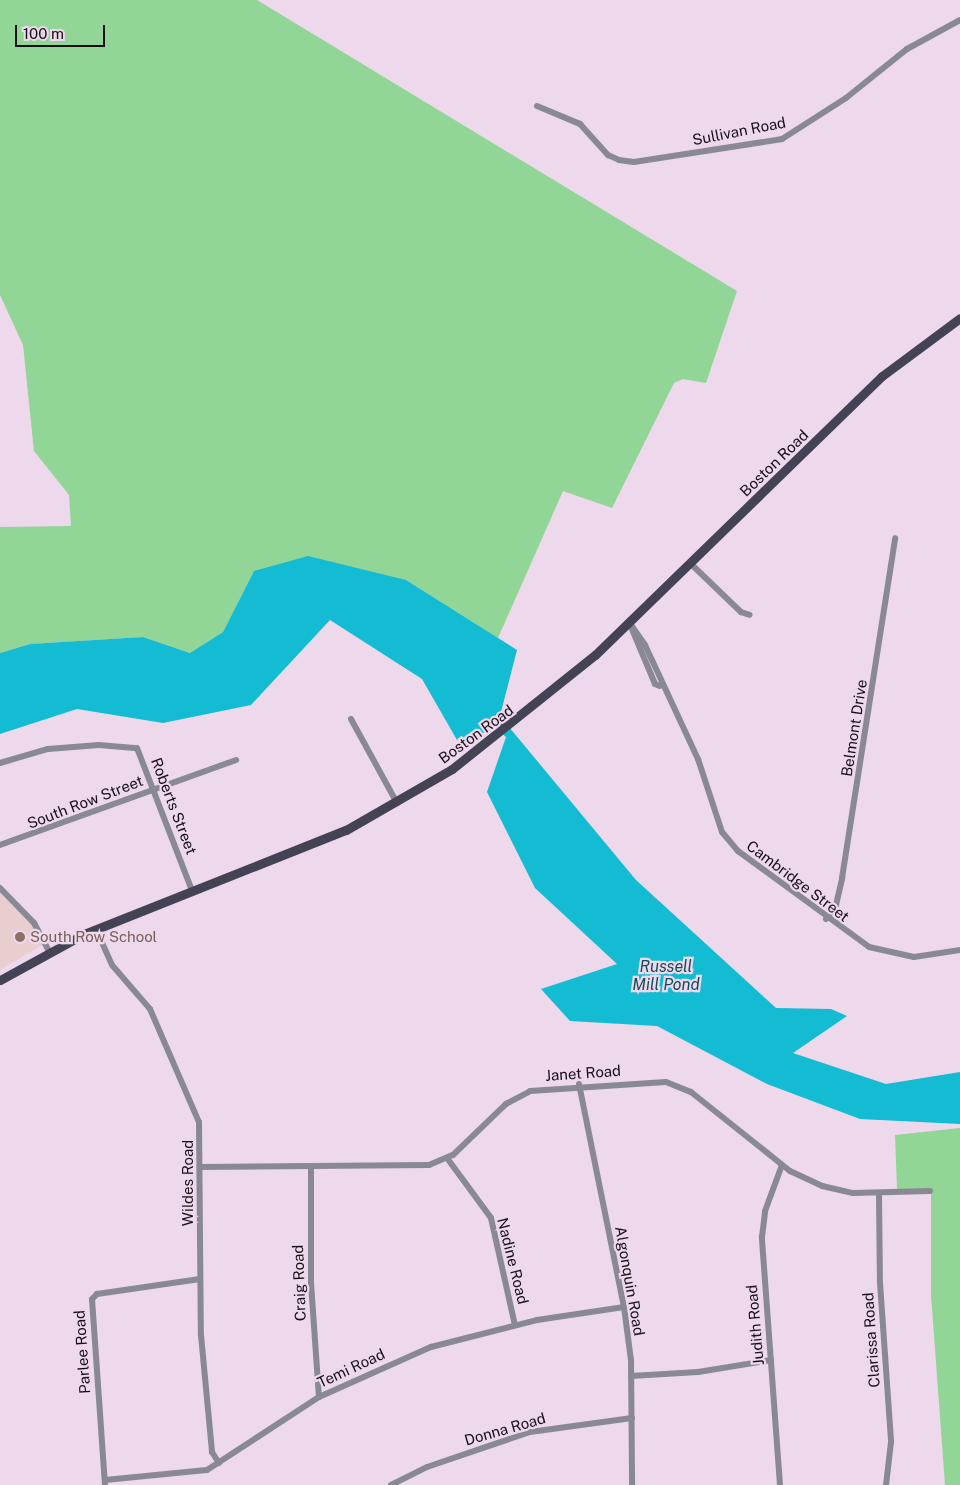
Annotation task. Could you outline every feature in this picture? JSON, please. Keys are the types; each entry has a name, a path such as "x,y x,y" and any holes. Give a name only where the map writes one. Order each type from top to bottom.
{"main road":[{"name":"Boston Road","path":"0,980 49,951 96,929 321,841 397,803 500,733 629,622 880,378 960,318"}],"street":[{"name":"Sullivan Road","path":"537,106 580,124 608,155 634,162 782,139 846,98 900,53 960,20"},
{"name":"Belmont Drive","path":"826,919 836,905 842,878 895,538"},
{"path":"690,563 750,615"},
{"name":"Cambridge Street","path":"629,622 645,645 660,686 698,759 722,832 768,876 826,919 869,947 892,954 934,956 960,950"},
{"path":"351,718 397,803"},
{"name":"Roberts Street","path":"0,764 48,749 130,746 141,755 193,892"},
{"name":"South Row Street","path":"0,845 236,760"},
{"path":"0,888 34,923 49,951"},
{"name":"Wildes Road","path":"96,929 112,965 150,1009 191,1100 200,1129 200,1279 205,1380 212,1452 219,1463"},
{"name":"Janet Road","path":"447,1158 506,1104 530,1091 579,1084 666,1082 691,1092 782,1165 822,1186 879,1193 930,1191"},
{"name":"Algonquin Road","path":"579,1084 624,1307 631,1376 632,1485"},
{"path":"201,1167 406,1167 447,1158"},
{"name":"Nadine Road","path":"447,1158 491,1218 515,1324"},
{"name":"Judith Road","path":"780,1485 762,1237 765,1211 782,1165"},
{"name":"Craig Road","path":"311,1168 311,1283 319,1397"},
{"name":"Clarissa Road","path":"879,1193 880,1292 891,1442 886,1485"},
{"name":"Parlee Road","path":"105,1482 92,1299 97,1294 200,1279"},
{"name":"Temi Road","path":"105,1482 199,1472 219,1463 319,1397 431,1347 515,1324 624,1307"},
{"path":"631,1376 698,1372 771,1360"},
{"name":"Donna Road","path":"392,1485 427,1467 530,1432 632,1418"}],"shaded area":[{"name":"South Row School","path":"0,892 37,930 42,945 0,970"}],"green space":[{"path":"0,0 257,0 737,291 706,383 683,379 674,383 612,508 563,491 498,638 406,580 254,571 223,632 190,653 143,637 30,644 0,653 0,527 71,526 69,495 34,451 23,345 0,295"},
{"path":"960,1128 960,1485 945,1485 931,1295 931,1189 897,1189 895,1135"}],"water":[{"name":"Russell Mill Pond","path":"308,556 406,580 517,650 501,712 504,721 636,880 776,1008 831,1009 847,1016 793,1053 886,1084 960,1072 960,1124 860,1119 767,1084 657,1026 570,1021 541,989 617,964 535,888 487,792 506,737 497,729 457,740 422,679 330,620 251,705 163,723 77,709 0,734 0,653 30,644 143,637 190,653 223,632 254,571"}],"place":[{"name":"South Row School","path":"20,937"}]}
